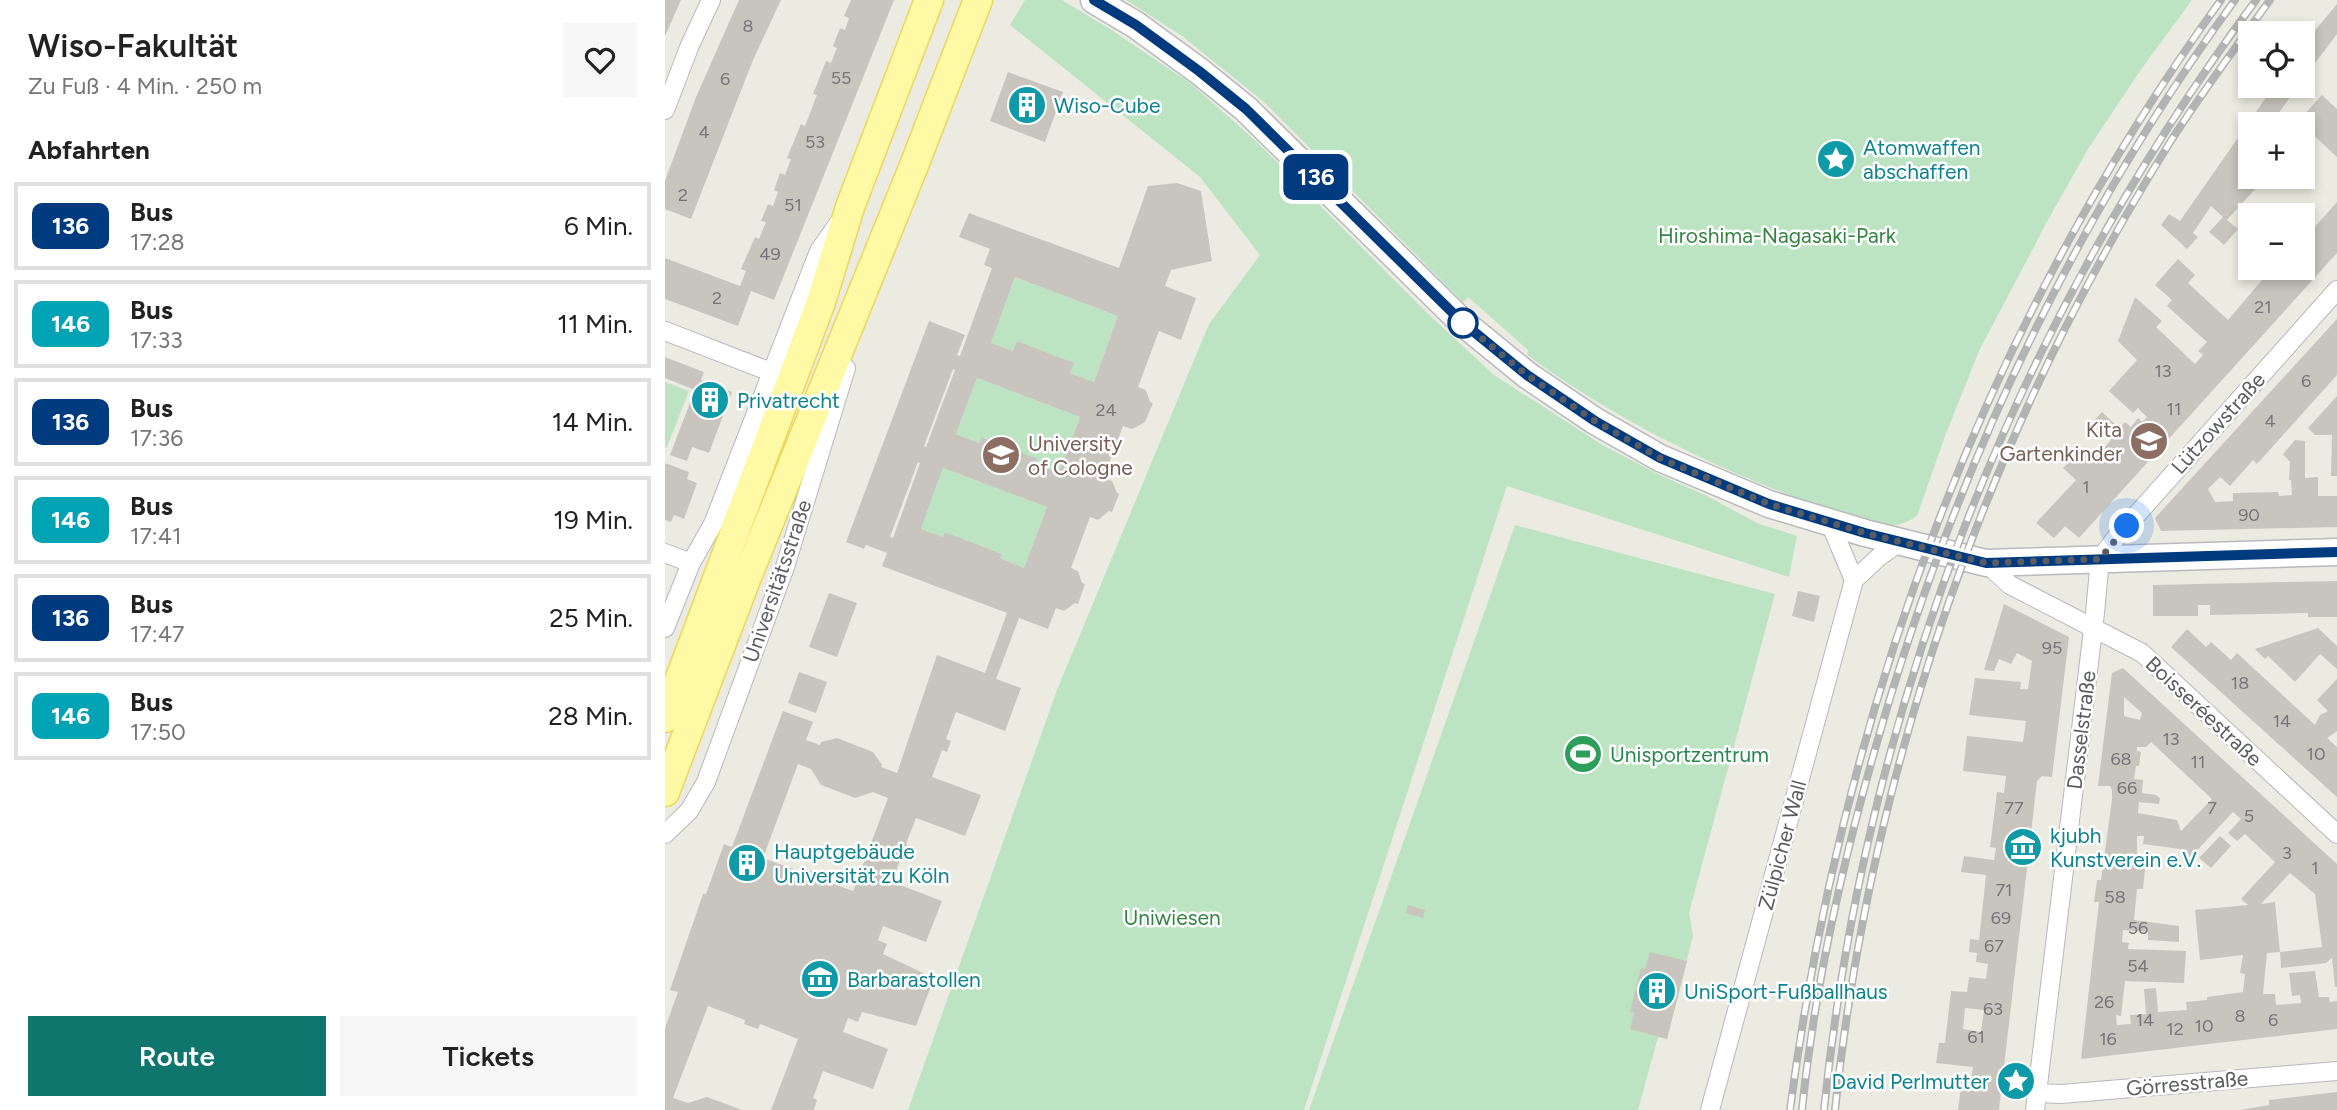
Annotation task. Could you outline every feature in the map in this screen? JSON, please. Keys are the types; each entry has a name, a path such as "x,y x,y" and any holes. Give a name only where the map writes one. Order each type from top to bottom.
{"main road":[{"path":"665,718 821,302 850,207 929,0"},
{"name":"Universitätsstraße","path":"665,792 747,577 978,0"},
{"path":"1094,0 1136,25 1246,109 1462,322 1527,375 1595,421 1660,458 1769,504 1830,523 1986,563 2337,552"}],"street":[{"path":"665,110 711,0"},
{"path":"665,628 691,563 713,524 819,251 850,207"},
{"name":"Lützowstraße","path":"2100,559 2337,290"},
{"name":"Universitätsstraße","path":"665,834 689,811 702,790 777,592 851,351 853,313"},
{"path":"665,331 771,372"},
{"path":"1830,523 1854,580 1878,557 1901,541"},
{"path":"665,554 691,563"},
{"name":"Dasselstraße","path":"2036,1102 2094,629 2100,559"},
{"name":"Boisseréestraße","path":"1986,563 2010,585 2142,653 2337,834"},
{"name":"Zülpicher Wall","path":"1710,1110 1854,580"},
{"name":"Görresstraße","path":"2036,1102 2061,1094 2337,1071"}],"green space":[{"name":"Uniwiesen","path":"1025,0 1062,0 1190,83 1257,142 1425,311 1494,375 1604,446 1757,523 1797,536 1789,577 1507,486 1304,1110 908,1110 1057,690 1209,324 1260,255 1200,177 1010,25"},
{"name":"Hiroshima-Nagasaki-Park","path":"1126,0 2192,0 2088,149 2048,220 1979,351 1917,516 1891,525 1843,515 1728,470 1625,418 1559,377 1527,355 1528,350 1468,297 1463,302 1264,102 1182,36"},
{"path":"1015,277 1118,316 1094,382 1070,373 1073,363 1017,341 1013,351 991,343"},
{"path":"977,378 1080,417 1059,473 1036,464 1038,459 981,437 979,443 956,434"},
{"path":"665,382 689,391 667,447 665,447"},
{"path":"943,468 1047,507 1024,568 1000,558 1002,554 945,532 943,537 921,529"},
{"name":"Unisportzentrum","path":"1515,525 1775,594 1689,913 1693,936 1667,1039 1658,1037 1638,1110 1309,1110"}],"building":[{"path":"665,0 681,0 665,36"},
{"path":"739,0 781,0 753,60 691,219 665,209 665,181 696,97"},
{"path":"851,0 894,0 774,300 751,291 738,326 665,299 665,258 740,286 746,271 741,269 755,237 759,239 766,222 761,221 768,204 773,206 778,192 774,190 780,173 785,175 791,159 787,158 801,124 805,126 817,95 813,94 826,61 831,63 837,48 833,46 840,28 845,30 849,18 844,16"},
{"path":"2337,4 2337,34 2315,63 2315,31"},
{"name":"Wiso-Cube","path":"1008,72 1063,92 1045,142 990,121"},
{"path":"2322,95 2337,109 2337,157 2315,137 2315,112 2306,112"},
{"path":"2266,98 2289,98 2280,112 2256,112"},
{"path":"2238,138 2238,189 2255,189 2242,203 2238,203 2238,208 2227,220 2238,229 2224,245 2209,232 2223,217 2211,206 2193,233 2198,237 2187,249 2161,225 2169,214 2180,221"},
{"path":"1177,183 1201,191 1212,261 1171,270 1165,286 1196,298 1181,340 1159,331 1138,387 1146,390 1150,402 1153,403 1145,422 1132,429 1123,426 1104,477 1112,481 1119,494 1112,512 1109,511 1098,520 1090,517 1071,568 1078,571 1082,583 1085,584 1078,604 1075,603 1064,611 1056,608 1048,629 1019,618 996,679 1021,688 1005,731 956,712 946,739 951,741 947,752 942,750 932,777 981,795 965,836 916,818 906,844 911,847 907,857 902,855 892,882 942,901 926,942 883,926 878,940 887,944 883,954 934,978 916,1026 862,1012 858,1022 848,1018 843,1032 888,1049 873,1089 823,1071 813,1098 817,1100 814,1110 771,1110 798,1039 760,1024 758,1029 744,1024 745,1020 708,1006 673,1098 688,1103 707,1097 742,1110 665,1110 665,1028 678,992 670,990 703,894 706,894 724,844 732,847 783,711 813,722 806,740 820,745 821,742 837,738 873,752 881,767 897,773 937,655 985,673 1007,613 882,566 887,553 866,545 864,549 846,542 929,321 965,335 957,355 960,356 992,268 984,265 990,249 959,237 969,213 1119,268 1148,186","holes":["1015,277 1118,316 1094,382 1070,373 1074,363 1017,341 1013,351 991,343","953,369 955,370 926,447 924,446","977,378 1080,417 1059,473 1036,464 1038,459 981,437 979,443 956,434","918,462 920,463 893,538 890,537","943,468 1047,507 1024,568 1000,558 1002,554 945,532 943,537 921,529","798,764 811,769 821,785 855,798 873,792 888,798 853,891 814,877 815,872 803,868 801,872 763,858"]},
{"path":"2337,202 2337,253 2315,277 2315,227"},
{"path":"2178,259 2195,275 2188,283 2228,320 2262,280 2313,280 2079,538 2065,526 2054,538 2036,523 2076,480 2063,468 2071,460 2065,455 2075,445 2093,461 2111,440 2092,423 2102,412 2119,428 2125,422 2131,427 2138,418 2142,422 2147,417 2138,408 2133,413 2109,391 2137,360 2118,341 2135,297 2162,321 2156,327 2195,364 2203,355 2198,351 2207,342 2167,306 2172,300 2155,285"},
{"path":"2337,319 2337,375 2257,464 2253,460 2230,486 2220,477 2208,489 2215,502 2233,501 2233,493 2278,492 2279,496 2292,495 2290,462 2283,454 2295,440 2305,441 2305,478 2318,477 2318,496 2337,496 2337,527 2161,531 2155,518"},
{"path":"665,357 704,372 701,380 732,392 709,453 692,447 687,461 670,455 695,390 665,378"},
{"path":"2337,396 2337,476 2331,476 2332,435 2315,435 2308,428"},
{"path":"665,463 689,472 687,479 697,483 684,519 674,515 671,522 665,520"},
{"path":"2337,581 2337,617 2308,617 2308,613 2210,615 2210,605 2198,605 2198,616 2153,616 2153,585"},
{"path":"1798,591 1820,596 1814,622 1792,616"},
{"path":"829,593 857,603 837,657 809,647"},
{"path":"2004,604 2069,637 2052,777 2042,776 2037,781 1999,1110 1958,1110 1962,1078 1971,1079 1973,1067 1936,1063 1939,1043 1945,1043 1951,991 1967,992 1969,977 1986,979 1988,964 1976,962 1977,953 1969,952 1970,939 1979,940 1986,875 1961,872 1964,856 1994,860 1996,848 1990,847 1997,792 2004,793 2006,776 1963,771 1967,736 2023,742 2026,721 1969,715 1975,678 2021,682 2020,689 2028,689 2032,661 2017,653 2011,664 1999,659 1994,671 1984,670","holes":["1965,1008 1984,1010 1981,1032 1963,1029"]},
{"path":"2318,628 2337,646 2337,669 2320,654 2295,682 2268,656 2265,659 2255,649"},
{"path":"2187,629 2206,647 2211,642 2231,660 2237,653 2315,725 2320,715 2328,711 2317,700 2337,679 2337,731 2327,738 2337,747 2337,797 2171,647"},
{"path":"2123,668 2337,864 2337,987 2332,958 2326,963 2281,968 2280,952 2267,953 2263,994 2275,994 2276,1005 2301,1003 2300,995 2292,996 2289,973 2315,971 2319,997 2329,997 2330,1002 2337,1001 2337,1029 2081,1059 2099,902 2094,902 2097,880 2101,880 2112,799 2110,786 2098,786 2112,673","holes":["2124,697 2142,713 2140,720 2124,716","2151,742 2212,799 2181,831 2177,820 2138,813 2139,802 2159,804 2160,798 2142,793 2143,780 2134,779 2141,752 2137,751 2137,747 2146,747","2233,812 2241,819 2228,833 2237,841 2245,834 2275,862 2241,899 2248,905 2195,910 2200,960 2243,955 2240,973 2245,974 2243,992 2186,1002 2187,1010 2158,1012 2156,988 2144,989 2146,1014 2130,1015 2131,1024 2117,1025 2116,1015 2121,1016 2125,981 2184,983 2186,951 2128,949 2129,943 2122,942 2123,930 2148,932 2148,940 2179,942 2179,926 2134,920 2137,889 2143,889 2146,860 2137,859 2137,836 2144,836 2143,844 2187,850 2190,858","2290,873 2315,894 2322,947 2280,952 2275,902 2261,904"]},
{"path":"799,672 827,682 816,713 788,703"},
{"path":"2220,836 2231,846 2211,868 2199,858"},
{"path":"1408,905 1425,910 1423,918 1406,913"},
{"name":"UniSport-Fußballhaus","path":"1650,952 1687,961 1667,1039 1630,1029 1634,1013 1630,1012 1641,968 1645,969"},
{"path":"2337,1092 2337,1110 2240,1110 2269,1105 2269,1100"}],"railway":[{"path":"1790,1110 1814,960 1846,813 1887,669 1936,528 1994,390 2060,256 2136,126 2221,0"},
{"path":"1802,1110 1821,977 1849,846 1903,658 1937,558 1976,460 2066,269 2118,177 2174,87 2235,0"},
{"path":"1824,1110 1845,959 1875,812 1915,667 1965,526 2024,388 2092,254 2170,125 2256,0"},
{"path":"1835,1110 1852,982 1877,855 1908,731 1947,608 1992,488 2045,370 2104,255 2169,144 2270,0"}],"bus line":[{"name":"136","path":"1094,0 1136,25 1246,109 1462,322 1497,352 1595,421 1660,458 1769,504 1865,533 1986,563 2337,552"}],"place":[{"name":"Wiso-Cube","path":"1027,105"},
{"name":"Atomwaffen abschaffen","path":"1836,159"},
{"name":"Privatrecht","path":"710,400"},
{"name":"Kita Gartenkinder","path":"2149,441"},
{"name":"University of Cologne","path":"1001,455"},
{"name":"Unisportzentrum","path":"1583,754"},
{"name":"kjubh Kunstverein e.V.","path":"2023,847"},
{"name":"Hauptgebäude Universität zu Köln","path":"747,863"},
{"name":"Barbarastollen","path":"820,979"},
{"name":"UniSport-Fußballhaus","path":"1657,991"},
{"name":"David Perlmutter","path":"2016,1081"}],"route":[{"path":"1463,323 1527,375 1595,421 1660,458 1769,504 1830,523 1986,563 2100,559 2127,526"}]}
